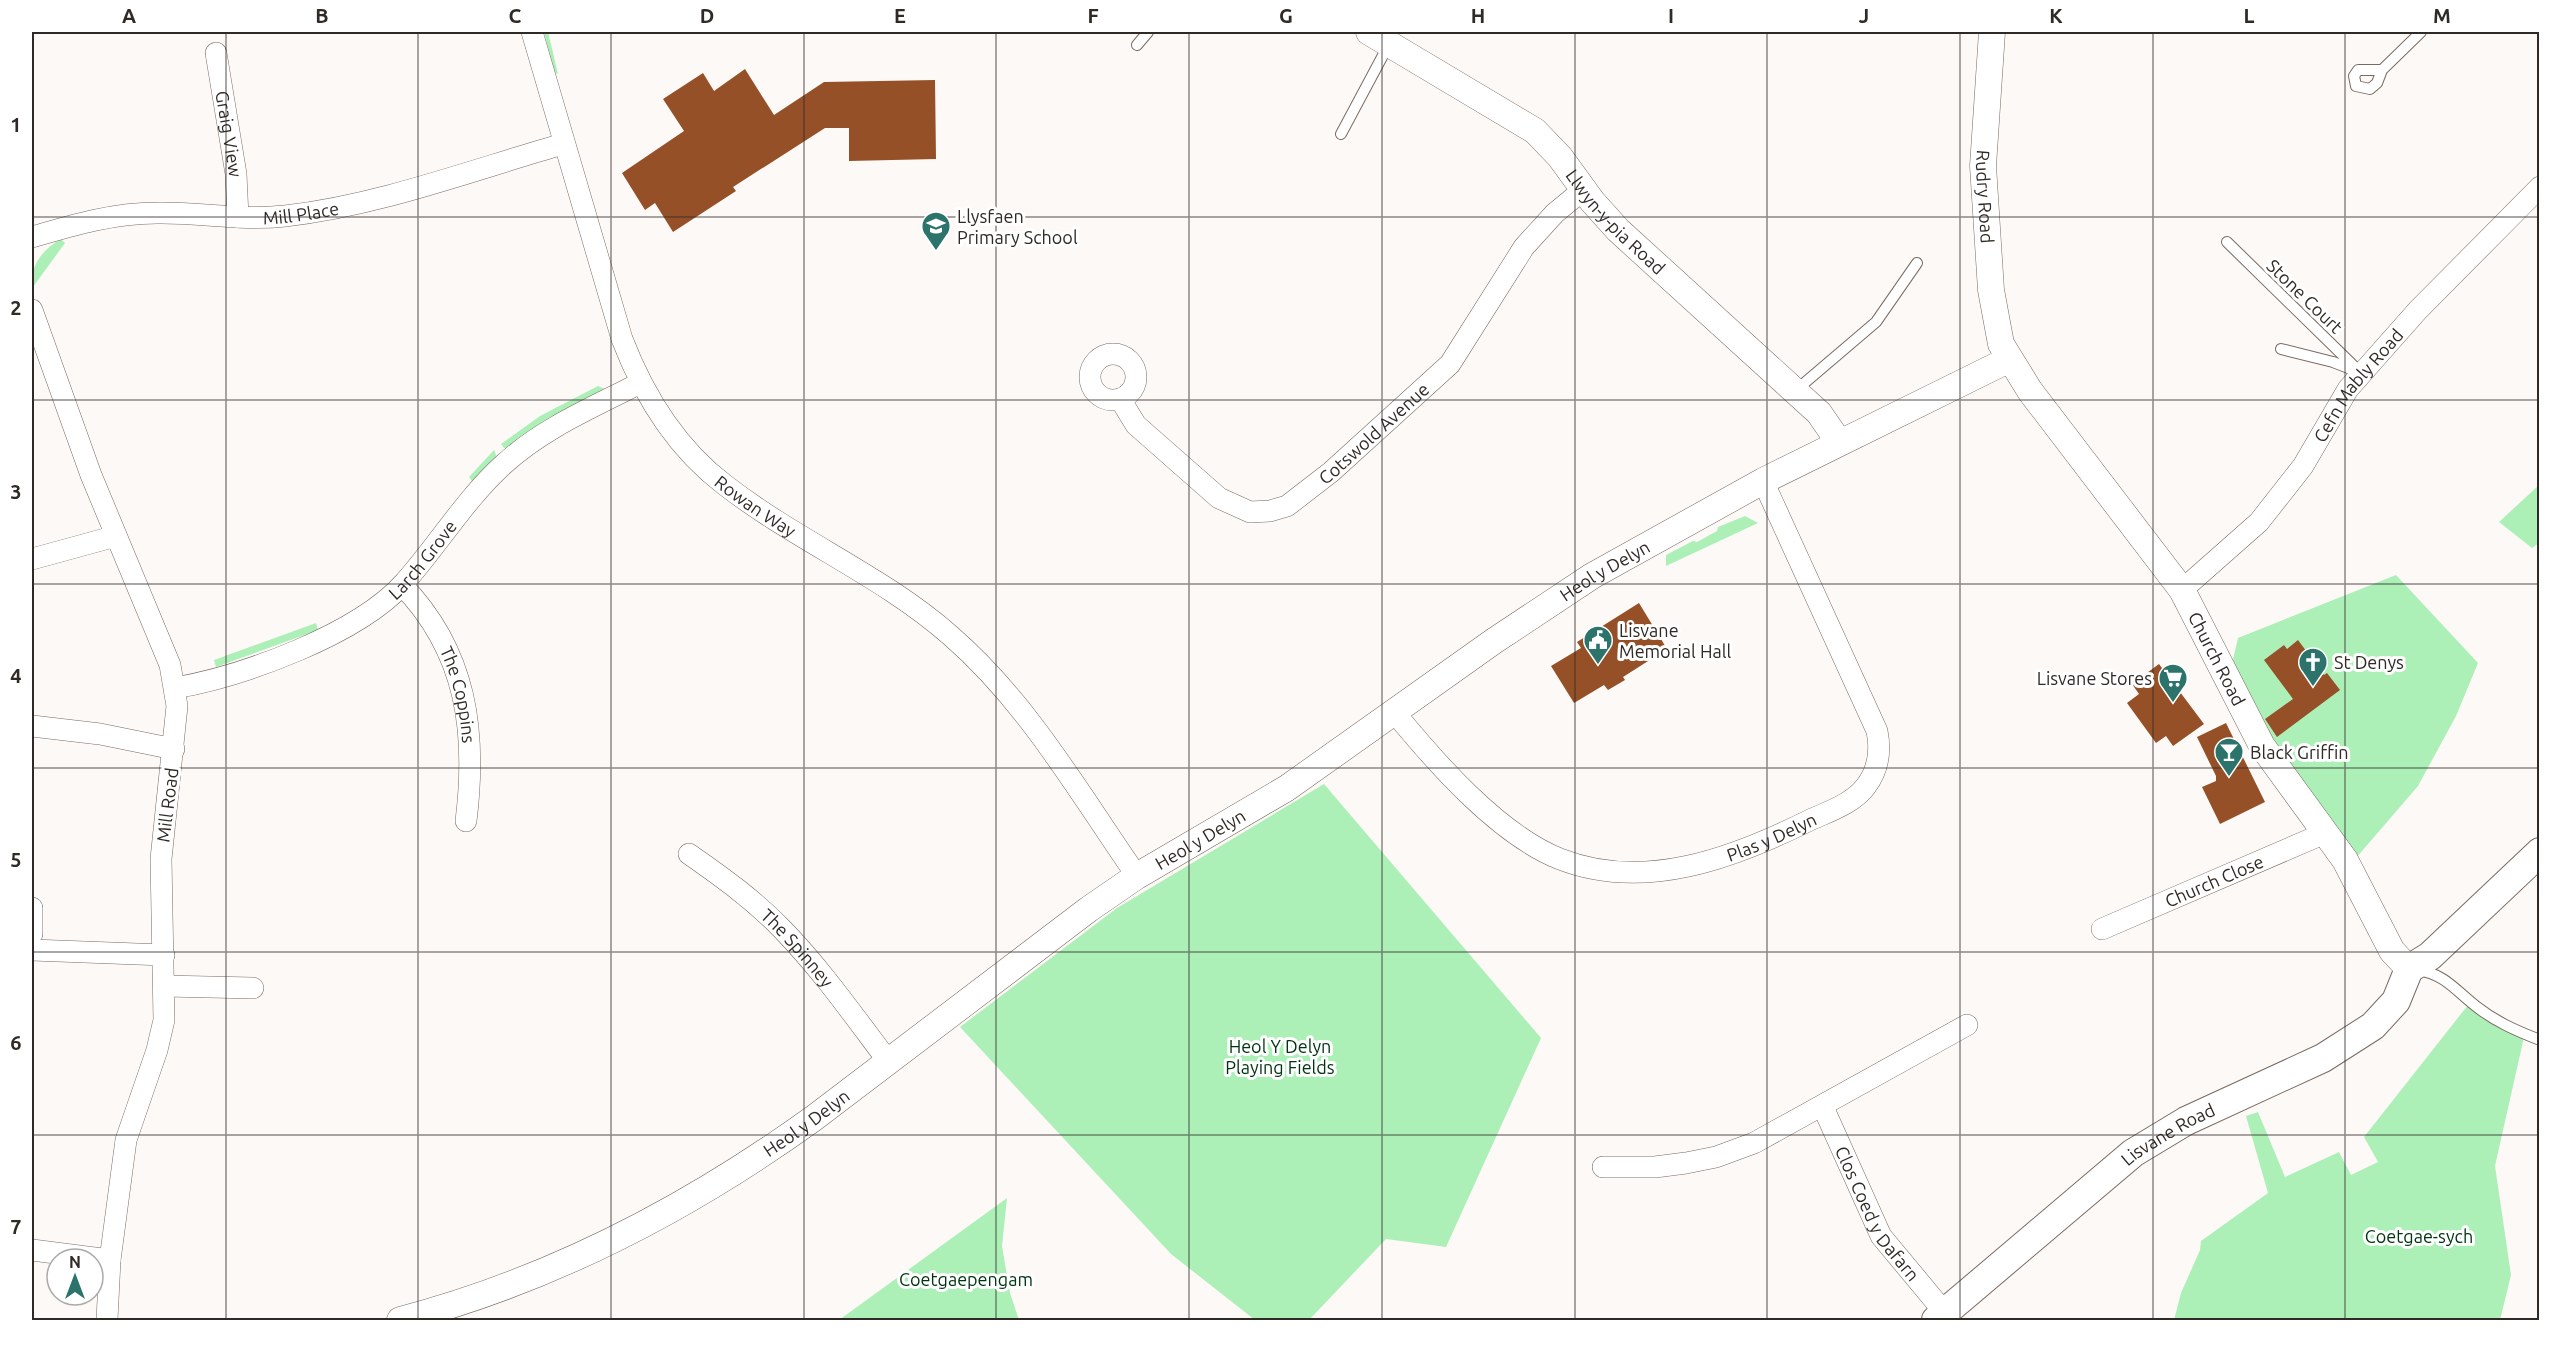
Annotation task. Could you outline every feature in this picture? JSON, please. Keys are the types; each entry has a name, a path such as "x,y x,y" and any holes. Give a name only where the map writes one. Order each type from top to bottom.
{"main road":[{"path":"2409,969 2430,956 2512,875 2540,852"},
{"name":"Lisvane Road","path":"1940,1317 2096,1183 2141,1148 2186,1121 2323,1058 2373,1026 2396,1001 2409,969"}],"street":[{"name":"Rowan Way","path":"532,32 622,339 640,383 668,426 725,485 893,592 928,617 976,659 1000,683 1038,732 1137,876"},
{"name":"Rudry Road","path":"1992,32 1983,166 1991,290 1998,335 2008,360"},
{"name":"Llwyn-y-pia Road","path":"1379,38 1535,131 1560,157 1583,190 1618,230 1795,391 1829,424 1839,442"},
{"name":"Graig View","path":"216,53 236,174 238,217"},
{"name":"Mill Place","path":"32,237 92,220 156,213 238,217 285,216 363,202 563,144"},
{"name":"Cefn Mably Road","path":"2182,590 2259,522 2303,466 2348,390 2426,302 2540,187"},
{"name":"Cotswold Avenue","path":"1120,399 1136,425 1220,498 1250,512 1270,511 1287,506 1331,472 1450,364 1524,247 1555,213 1583,190"},
{"name":"Mill Road","path":"32,310 91,475 162,644 175,688 174,749 161,859 165,986 162,1034 126,1140 110,1260 106,1320"},
{"name":"Heol y Delyn","path":"409,1319 499,1288 584,1254 689,1200 771,1149 1036,948 1137,876 1287,788 1494,641 1592,576 1763,481 2008,360"},
{"name":"Church Road","path":"2008,360 2182,590 2205,629 2252,730 2357,881 2392,951 2409,969"},
{"name":"Larch Grove","path":"175,688 250,667 310,644 367,613 402,585 502,465 544,434 640,383"},
{"name":"Plas y Delyn","path":"1395,713 1463,788 1513,830 1537,848 1559,859 1597,869 1639,872 1689,867 1759,845 1851,800 1873,777 1879,757 1877,730 1763,481"},
{"path":"32,559 116,536"},
{"name":"The Coppins","path":"402,585 423,607 441,633 462,693 470,753 466,821"},
{"path":"32,726 100,734 174,749"},
{"name":"Church Close","path":"2102,929 2325,833"},
{"name":"The Spinney","path":"689,854 755,903 782,928 821,974 888,1061"},
{"path":"32,908 32,934"},
{"path":"32,950 164,955"},
{"path":"165,986 253,988"},
{"path":"1603,1167 1655,1167 1716,1157 1754,1143 1823,1107 1967,1025"},
{"name":"Clos Coed y Dafarn","path":"1823,1107 1881,1236 1940,1317"},
{"path":"32,1250 110,1260"}],"lane":[{"path":"1137,45 1148,32"},
{"path":"2382,70 2415,41 2421,32"},
{"path":"1341,134 1379,38"},
{"name":"Stone Court","path":"2227,242 2362,374"},
{"path":"1795,391 1876,322 1917,263"},
{"path":"2281,349 2292,354 2333,362 2362,374"},
{"path":"2409,969 2442,976 2492,1018 2540,1040"}],"green space":[{"path":"544,32 548,32 558,74 554,72"},
{"path":"61,239 65,243 33,287 35,265 48,248"},
{"path":"598,386 605,389 508,448 504,448 501,444 540,416"},
{"path":"494,450 497,458 472,481 469,477"},
{"path":"2539,485 2539,543 2532,548 2499,522"},
{"path":"1745,516 1758,523 1666,566 1666,555 1693,541 1697,542 1717,531 1718,527"},
{"path":"2396,575 2478,663 2456,716 2418,786 2356,858 2280,752 2232,664 2238,638"},
{"path":"316,623 318,630 216,667 214,660"},
{"name":"Heol Y Delyn Playing Fields","path":"1324,784 1541,1038 1446,1247 1386,1239 1309,1320 1255,1320 1171,1254 960,1027 1117,908"},
{"name":"Coetgae-sych","path":"2468,1005 2524,1037 2495,1166 2511,1275 2500,1320 2174,1320 2181,1293 2200,1250 2201,1241 2268,1193 2246,1116 2258,1112 2285,1177 2339,1152 2351,1175 2378,1162 2364,1137"},
{"name":"Coetgaepengam","path":"1007,1198 1002,1246 1010,1293 1019,1320 839,1320"}],"building":[{"path":"745,69 774,115 824,82 935,80 936,159 849,161 849,128 825,128 733,187 736,191 673,232 655,203 645,210 622,173 684,131 663,99 703,73 714,91"},
{"path":"1639,603 1667,649 1623,677 1625,680 1608,690 1604,685 1574,703 1551,666 1581,648 1577,642"},
{"name":"St Denys","path":"2298,640 2324,675 2327,673 2340,690 2277,737 2265,719 2293,699 2264,660 2284,645 2287,649"},
{"path":"2159,664 2204,724 2173,746 2166,736 2156,743 2127,703 2139,694 2132,684"},
{"path":"2226,723 2265,802 2220,824 2202,787 2216,781 2216,776 2197,737"}],"place":[{"name":"Llysfaen Primary School","path":"936,252"},
{"name":"Lisvane Memorial Hall","path":"1598,666"},
{"name":"St Denys","path":"2313,688"},
{"name":"Lisvane Stores","path":"2173,704"},
{"name":"Black Griffin","path":"2229,778"}]}
